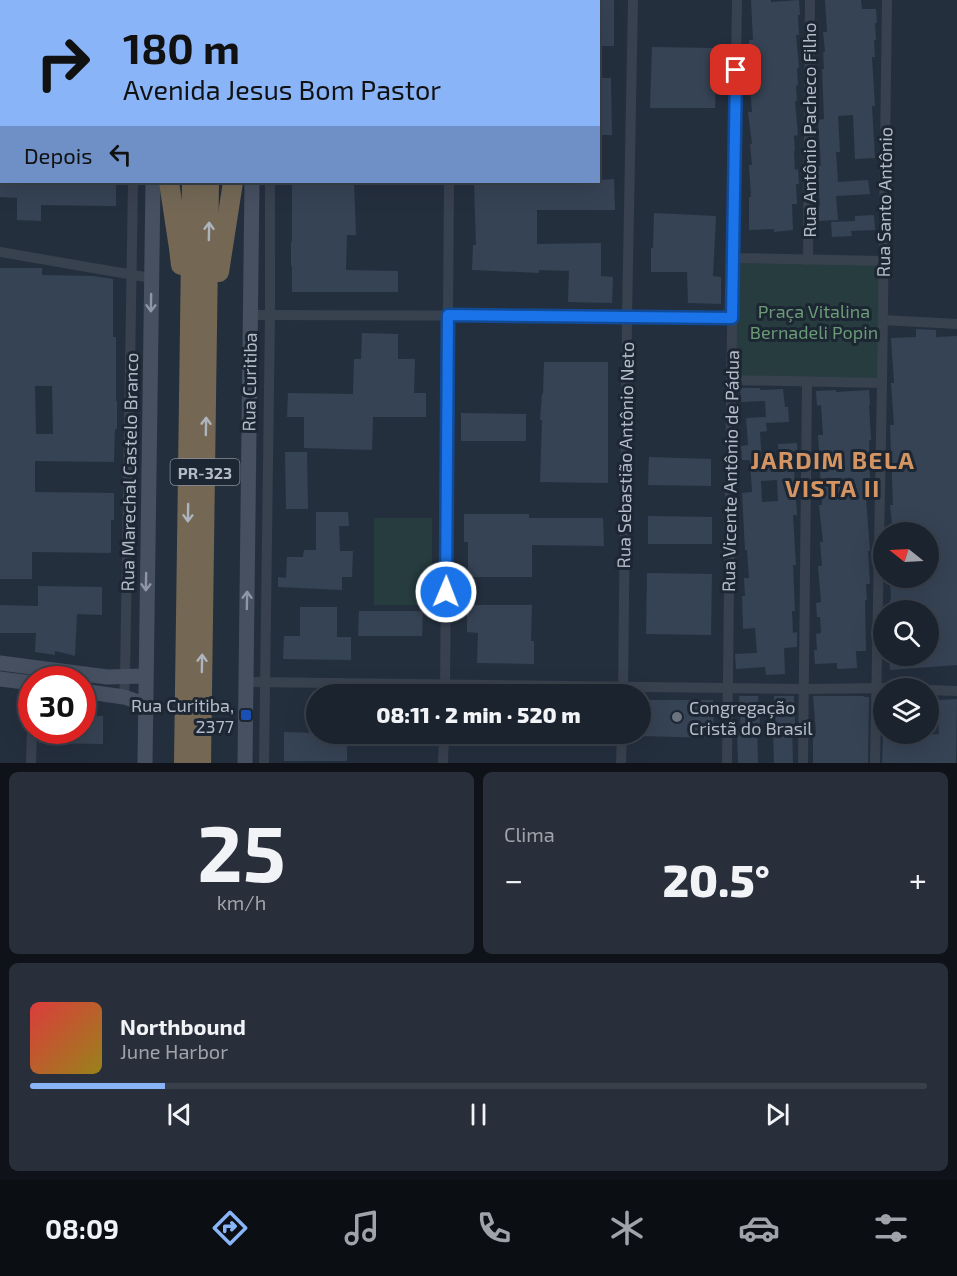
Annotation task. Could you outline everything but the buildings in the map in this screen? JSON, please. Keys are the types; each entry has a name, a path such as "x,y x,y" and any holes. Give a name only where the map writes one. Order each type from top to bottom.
{"highway":[{"path":"169,183 198,390"},
{"name":"PR-323","path":"192,183 198,390 201,763"},
{"name":"PR-323","path":"184,763 198,390 209,183"},
{"path":"198,390 233,183"}],"street":[{"name":"Rua Sebastião Antônio Neto","path":"623,684 633,0"},
{"name":"Rua Vicente Antônio de Pádua","path":"727,763 737,0"},
{"name":"Rua Antônio Pacheco Filho","path":"808,260 810,0"},
{"name":"Rua Santo Antônio","path":"875,678 887,0"},
{"name":"Rua Marechal Castelo Branco","path":"124,697 133,183"},
{"name":"Rua Marechal Castelo Branco","path":"145,763 153,183"},
{"name":"Rua Curitiba","path":"245,763 252,183"},
{"name":"Rua Curitiba","path":"264,763 270,183"},
{"path":"445,684 449,183"},
{"path":"0,252 151,278"},
{"path":"734,258 883,261"},
{"path":"251,315 732,318"},
{"path":"883,320 957,324"},
{"path":"731,380 882,383"},
{"path":"803,763 807,382"},
{"path":"0,663 107,677 145,676"},
{"path":"0,679 18,681"},
{"path":"246,682 309,684"},
{"path":"651,690 873,688"},
{"path":"939,690 957,691"},
{"path":"96,693 124,697 145,704"},
{"path":"31,763 32,744"},
{"path":"443,763 444,744"},
{"path":"621,763 622,744"},
{"name":"Rua Santo Antônio","path":"875,744 875,763"}],"green space":[{"name":"Praça Vitalina Bernadeli Popin","path":"734,258 883,261 882,383 731,380"},
{"path":"374,518 432,518 432,605 374,605"}],"place":[{"name":"Rua Curitiba, 2377","path":"246,715"},
{"name":"Congregação Cristã do Brasil","path":"677,717"}],"district":[{"name":"JARDIM BELA VISTA II","path":"833,473"}],"route":[{"path":"446,592 448,315 732,318 736,70"}]}
